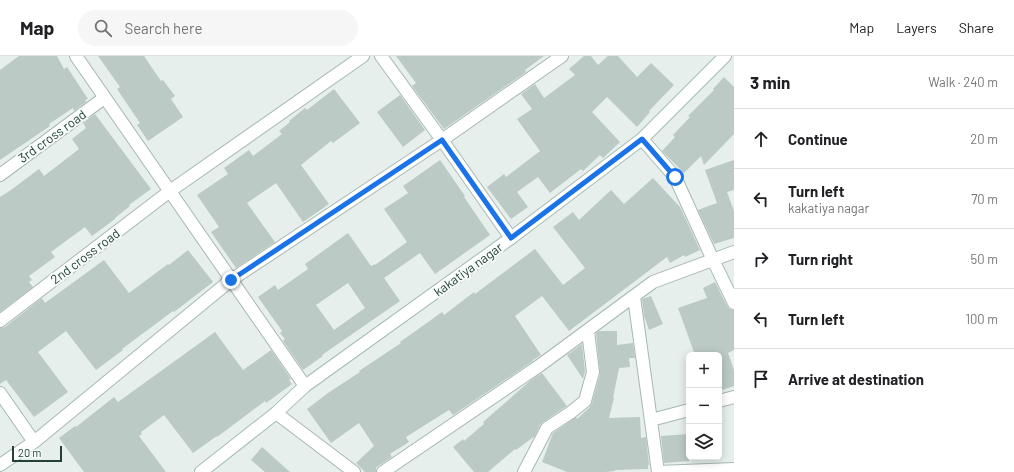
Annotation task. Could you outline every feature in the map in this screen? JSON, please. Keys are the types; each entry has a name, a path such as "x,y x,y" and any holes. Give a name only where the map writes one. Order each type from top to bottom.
{"street":[{"path":"76,56 305,386"},
{"name":"2nd cross road","path":"0,321 170,191 363,56"},
{"path":"381,56 511,238"},
{"path":"0,465 34,442 231,280 442,140 562,56"},
{"name":"kakatiya nagar","path":"202,472 276,413 305,386 511,238 642,139 725,56"},
{"name":"3rd cross road","path":"0,175 104,98"},
{"path":"642,139 675,177 734,303"},
{"path":"384,472 539,366 653,282 734,252"},
{"path":"634,297 658,472 734,469"},
{"path":"527,471 547,428 585,401 593,372 588,331"},
{"path":"0,394 34,442"},
{"path":"722,400 734,397"},
{"path":"651,420 686,411"},
{"path":"276,413 354,472"}],"building":[{"path":"19,56 57,56 64,69 67,67 88,99 74,111 73,108 49,124 50,126 0,160 0,70"},
{"path":"98,56 144,56 161,81 163,80 175,96 171,99 183,117 148,141 137,125 140,123 117,89 120,87"},
{"path":"396,56 544,56 525,70 526,72 444,129 412,86 416,83"},
{"path":"584,56 591,56 598,65 608,56 618,56 637,77 651,63 674,85 649,111 650,112 637,127 607,97 592,112 620,142 603,158 600,155 583,171 581,169 550,193 538,177 517,192 528,207 511,219 487,187 504,174 506,177 540,151 517,119 532,109 521,94 535,84 544,98 575,75 569,69"},
{"path":"724,77 734,87 734,134 704,165 701,156 684,173 662,151 675,137 673,135 690,117 688,116 714,90 713,89"},
{"path":"334,89 360,123 333,143 331,141 301,165 329,204 303,222 276,183 247,203 275,242 236,268 211,232 219,227 197,195 228,174 224,168 249,150 253,156 282,134 279,131 290,122 289,121 305,108 307,110"},
{"path":"400,95 425,130 403,147 377,112"},
{"path":"95,114 151,189 92,236 85,227 51,252 55,257 29,276 32,280 29,282 33,287 0,312 0,197 39,169 44,176 79,149 72,139 86,128 83,123"},
{"path":"440,160 490,235 435,274 420,253 384,278 400,301 322,355 323,356 303,370 283,341 285,339 280,333 282,331 258,297 275,285 278,290 308,269 305,264 348,233 371,266 375,265 407,242 384,209 408,193 403,186","holes":["348,283 365,308 334,330 316,305"]},
{"path":"734,160 734,190 727,192 734,211 734,238 714,244 698,210 717,203 705,170"},
{"path":"653,178 680,207 700,250 685,257 684,255 670,263 667,257 569,331 542,296 515,316 541,355 453,415 449,410 406,437 409,442 390,454 392,457 378,466 376,468 376,472 365,472 356,463 374,446 359,423 331,443 307,409 360,372 359,371 401,343 400,342 442,312 444,315 474,292 475,294 535,249 563,285 585,268 553,227 573,212 579,220 611,190 624,204"},
{"path":"188,250 213,282 96,370 66,331 38,352 68,392 34,417 6,380 0,384 0,328 5,327 42,298 45,303 104,260 129,293"},
{"path":"715,282 727,306 734,310 734,350 728,353 734,370 734,386 722,390 722,352 694,352 678,308 707,298 703,288"},
{"path":"651,296 663,324 649,330 644,316 642,299"},
{"path":"599,331 617,331 617,345 633,343 635,358 629,358 630,367 619,368 609,418 640,417 641,438 646,437 649,465 648,469 615,470 605,472 567,472 542,462 553,433 576,417 577,419 590,407 592,403 600,374 596,333"},
{"path":"215,332 243,370 271,350 291,379 289,380 292,384 266,403 265,401 193,453 164,415 141,432 142,434 139,436 166,472 84,472 59,438 75,426 76,427 114,397 118,402"},
{"path":"582,344 585,371 583,379 567,355"},
{"path":"542,373 567,406 543,422 535,436 516,450 515,449 488,472 474,472 453,447 463,439 464,441 484,424 483,422 531,380"},
{"path":"686,434 686,460 689,461 664,463 661,436"},
{"path":"262,447 290,472 265,472 251,460"}],"route":[{"path":"231,280 442,140 511,238 642,139 675,177"}]}
